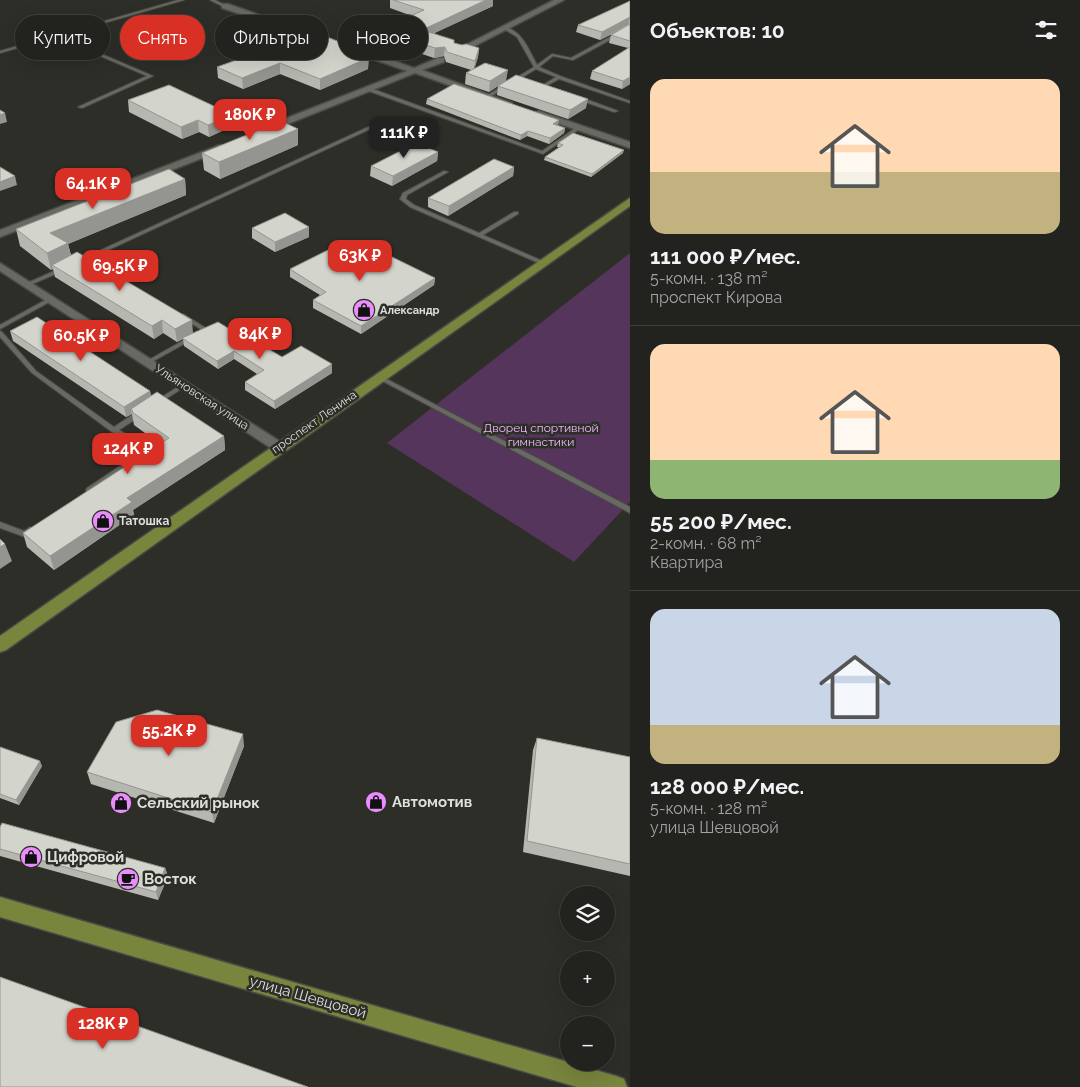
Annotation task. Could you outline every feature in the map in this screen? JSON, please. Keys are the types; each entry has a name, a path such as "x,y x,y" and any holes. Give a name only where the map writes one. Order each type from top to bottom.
{"main road":[{"name":"проспект Ленина","path":"0,645 630,201"},
{"name":"улица Шевцовой","path":"0,907 616,1087"}],"street":[{"path":"458,51 560,0"},
{"path":"225,6 334,43"},
{"path":"386,60 515,105"},
{"path":"258,133 441,60"},
{"path":"534,112 630,145"},
{"path":"0,234 230,144"},
{"name":"Ульяновская улица","path":"0,266 279,447"}],"lane":[{"path":"110,21 182,0"},
{"path":"212,0 225,6"},
{"path":"488,96 536,67 552,54 572,59 630,27"},
{"path":"505,28 519,36 536,67 630,102"},
{"path":"621,31 630,31"},
{"path":"0,52 15,48"},
{"path":"80,107 151,76 110,59"},
{"path":"552,90 543,86 559,77"},
{"path":"368,89 543,153 579,128"},
{"path":"570,96 616,111"},
{"path":"28,284 379,124"},
{"path":"446,172 405,194 403,199 412,206 543,263"},
{"path":"479,235 516,212"},
{"path":"87,258 121,278"},
{"path":"0,327 51,299"},
{"path":"148,362 206,330 181,314"},
{"path":"0,333 34,372 114,430 149,450 83,495"},
{"path":"379,377 630,510"},
{"path":"153,405 184,385"},
{"path":"114,430 145,410"},
{"path":"0,525 25,534 33,528"}],"green space":[{"name":"Дворец спортивной гимнастики","path":"630,253 630,502 574,562 387,443"}],"building":[{"path":"393,0 486,0 428,27 428,15 413,15 424,10"},
{"path":"630,1 630,17 602,32 578,25"},
{"path":"630,24 630,41 611,35"},
{"path":"428,32 454,40 454,43 479,48 475,61 447,52 445,47 435,48 428,46"},
{"path":"328,37 338,41 338,60 363,60 320,79 280,63 242,78 217,67 236,60 328,60"},
{"path":"630,47 630,77 623,81 592,71"},
{"path":"485,63 508,70 490,81 466,73"},
{"path":"516,75 588,99 570,110 498,86"},
{"path":"454,84 559,120 553,124 565,128 550,138 528,131 521,135 427,99"},
{"path":"169,85 233,115 208,125 198,120 181,127 128,100"},
{"path":"281,121 298,129 219,162 202,153"},
{"path":"573,133 624,150 592,174 545,157 563,145 558,143"},
{"path":"416,143 438,152 393,176 371,166"},
{"path":"494,159 514,167 449,206 428,198"},
{"path":"0,167 15,176 0,182"},
{"path":"169,169 185,179 50,233 68,243 47,253 16,229"},
{"path":"285,213 309,227 275,242 252,228"},
{"path":"346,241 379,260 388,255 435,278 361,326 313,300 326,292 290,269"},
{"path":"77,252 192,320 175,329 162,320 152,326 52,265"},
{"path":"37,317 150,391 124,407 10,331"},
{"path":"218,322 264,350 267,348 282,357 301,346 332,364 274,401 245,382 264,370 234,351 217,361 182,338"},
{"path":"157,392 224,436 127,498 132,502 50,556 23,533 169,438 132,412 131,409"},
{"path":"0,539 5,544 0,547"},
{"path":"157,710 243,734 212,812 87,772 116,722"},
{"path":"537,738 630,757 630,864 527,841"},
{"path":"0,747 40,761 16,800 0,794"},
{"path":"2,823 165,868 156,892 0,849 0,827"},
{"path":"0,977 308,1087 0,1087"}],"place":[{"name":"Александр","path":"364,310"},
{"name":"Татошка","path":"103,521"},
{"name":"Автомотив","path":"376,802"},
{"name":"Сельский рынок","path":"121,803"},
{"name":"Цифровой","path":"31,857"},
{"name":"Восток","path":"128,879"}]}
